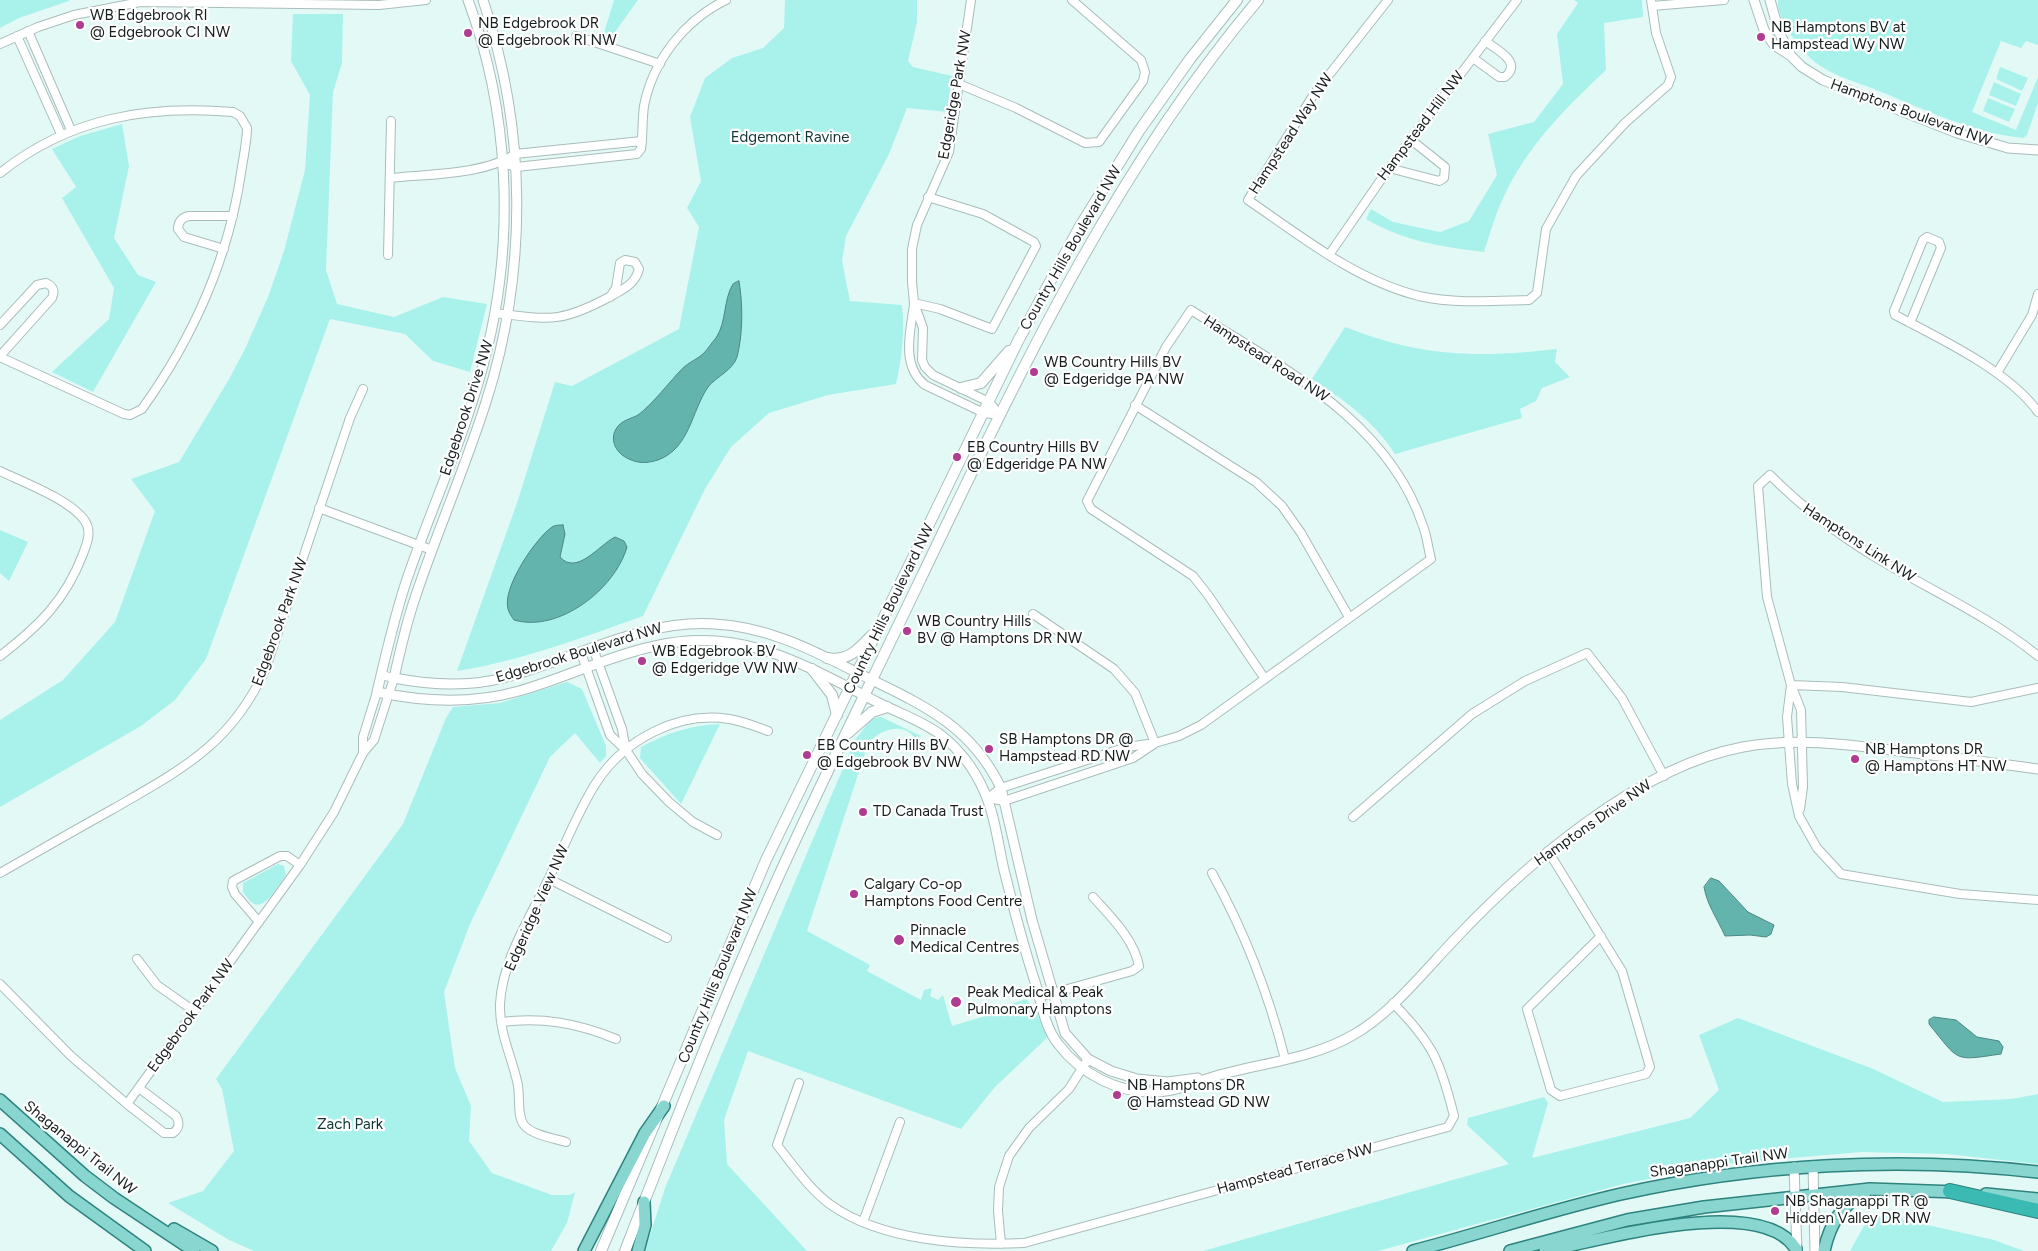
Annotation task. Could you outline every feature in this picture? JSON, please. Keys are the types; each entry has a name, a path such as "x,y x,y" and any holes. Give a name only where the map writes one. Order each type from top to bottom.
{"highway":[{"path":"1950,1191 2038,1211"}],"main road":[{"name":"Country Hills Boulevard NW","path":"602,1251 762,869 1018,341 1079,228 1139,131 1190,59 1236,0"},
{"name":"Country Hills Boulevard NW","path":"625,1251 767,901 1000,415 1068,282 1130,176 1186,93 1258,0"},
{"path":"961,388 981,383 1018,341"},
{"path":"827,658 835,659 849,656 880,627"},
{"path":"812,669 832,695 837,716"},
{"path":"844,737 872,712 886,707"},
{"name":"Shaganappi Trail NW","path":"0,1100 85,1176 194,1251"},
{"path":"584,1251 645,1133 664,1106"},
{"path":"0,1134 69,1196 145,1251"},
{"name":"Shaganappi Trail NW","path":"1413,1251 1621,1194 1701,1178 1813,1166 1920,1165 2038,1172"},
{"path":"1824,1251 1831,1226 1843,1208 1870,1189"},
{"path":"1510,1251 1627,1220 1669,1212 1870,1189 1950,1191 2038,1199"},
{"path":"638,1251 645,1225 644,1202"},
{"path":"139,1214 159,1220 212,1251"},
{"path":"1545,1251 1676,1224 1720,1222 1754,1225 1781,1232 1790,1238 1796,1250"}],"street":[{"path":"0,44 28,31 74,15 121,3 140,1 364,2 395,5 426,0"},
{"name":"Edgebrook Drive NW","path":"377,692 396,613 475,394 495,313 504,228 502,162 488,67 468,0"},
{"name":"Edgebrook Drive NW","path":"392,687 414,599 486,403 508,315 518,221 516,166 503,71 483,0"},
{"path":"502,162 516,166 637,154 641,149 644,106 660,64 677,38 696,18 726,0"},
{"name":"Edgeridge Park NW","path":"971,0 949,152 928,197 913,243 911,266 914,303 910,328 910,363 914,375 925,385 984,414 1000,415"},
{"path":"959,84 1016,108 1085,143 1099,142 1143,81 1145,68 1141,60 1072,0"},
{"name":"Hampstead Way NW","path":"1388,0 1314,94 1248,200 1329,255 1371,278 1420,296 1470,302 1529,300 1537,293 1546,229 1576,176 1625,123 1668,85 1671,77 1656,33 1651,3 1724,0"},
{"name":"Hampstead Hill NW","path":"1329,255 1410,139 1517,0"},
{"name":"Hamptons Boulevard NW","path":"1754,0 1769,39 1774,45 1792,56"},
{"name":"Hamptons Boulevard NW","path":"1770,0 1779,32 1792,56 1802,67 1823,80 1957,133 2008,148 2038,150"},
{"path":"28,31 71,130"},
{"path":"17,36 60,134"},
{"path":"576,36 660,64"},
{"path":"1473,58 1499,77 1505,77 1511,72 1510,60 1485,41"},
{"path":"0,173 27,153 60,134 115,117 147,112 218,111 237,114 243,120 247,132 233,216 214,280 189,335 142,410 137,413 124,414 0,356 52,298 54,292 51,286 46,283 37,285 0,325"},
{"path":"388,255 391,121"},
{"path":"1389,168 1438,181 1444,178 1445,167 1410,139"},
{"path":"390,178 455,171 502,162 515,154 642,141"},
{"path":"576,148 577,160"},
{"path":"914,303 940,309 992,330 1036,246 1034,242 983,214 928,197"},
{"path":"224,249 184,237 179,232 179,223 183,218 189,216 233,216"},
{"path":"1910,323 1941,248 1938,242 1927,237 1923,240 1894,311 1895,315 1998,373 2032,403 2038,412"},
{"path":"495,313 545,319 565,317 583,311 610,296 634,281 639,269 635,262 625,260 620,263 616,288 610,296"},
{"path":"1998,373 2032,315 2038,294"},
{"name":"Edgeridge Park NW","path":"914,303 923,328 922,360 925,367 933,375 989,402 1000,415"},
{"name":"Hampstead Road NW","path":"988,798 1001,788 1127,747 1155,743 1179,736 1201,725 1265,679 1349,617 1431,559 1423,525 1404,487 1369,436 1350,418 1307,384 1191,310 1166,347 1087,501 1091,509 1193,576 1265,679"},
{"name":"Edgebrook Park NW","path":"0,873 184,768 221,737 242,711 266,668 350,418 364,389"},
{"path":"1136,405 1256,482 1282,506 1301,533 1349,617"},
{"path":"0,471 47,493 75,512 84,520 89,530 75,576 60,600 38,625 0,656"},
{"name":"Hamptons Link NW","path":"1799,816 1803,787 1800,710 1777,639 1766,589 1758,486 1770,475 1801,506 1837,532 1876,557 2013,635 2038,656"},
{"path":"320,508 432,550"},
{"path":"1033,614 1114,669 1135,693 1155,743"},
{"name":"Edgebrook Boulevard NW","path":"377,692 392,687 484,682 532,669 592,648 661,628 714,624 743,627 771,634 858,673"},
{"name":"Edgebrook Boulevard NW","path":"381,675 392,687 445,700 486,698 517,692 648,647 684,641 708,640 735,642 762,648 851,688"},
{"path":"592,648 622,730 626,750"},
{"path":"581,653 610,735 626,750 642,774 669,802 693,822 717,835"},
{"path":"1353,817 1472,714 1525,681 1587,653 1622,698 1664,776"},
{"name":"Hamptons Drive NW","path":"858,673 947,720 969,739 983,756 1001,788 1032,920 1065,1033 1088,1059 1111,1071 1137,1080 1168,1082 1213,1077"},
{"path":"1791,685 1842,687 1971,702 2038,688"},
{"name":"Hamptons Link NW","path":"1791,685 1787,717 1792,784 1799,816 1817,848 1840,874 1960,894 2038,900"},
{"name":"Edgebrook Park NW","path":"127,1104 300,865 334,812 363,753 374,740 392,687"},
{"name":"Hamptons Drive NW","path":"851,688 937,732 957,749 971,765 988,798 1017,924 1047,1024 1056,1043 1082,1069 1114,1086 1154,1092 1184,1087 1213,1077 1321,1050 1356,1034 1393,1003 1501,891 1548,851 1608,809 1664,776 1694,762 1740,748 1802,741 1844,744 2038,769"},
{"name":"Edgebrook Park NW","path":"363,753 363,737 377,692"},
{"name":"Edgeridge View NW","path":"566,1142 532,1131 523,1123 518,1082 501,1022 502,989 509,965 596,783 612,762 626,750 661,728 700,718 729,719 768,731"},
{"name":"Hampstead Road NW","path":"988,798 1004,801 1133,758 1155,743"},
{"path":"1548,851 1601,936 1622,970 1650,1067 1646,1074 1560,1096 1551,1090 1527,1009 1601,936"},
{"path":"259,922 235,894 232,887 233,881 280,856 287,856 300,865"},
{"path":"1212,873 1229,903 1273,1012 1284,1058"},
{"path":"549,879 667,938"},
{"path":"1039,996 1132,970 1139,966 1137,955 1118,925 1093,896"},
{"path":"137,959 157,985 194,1012"},
{"path":"0,984 56,1042 127,1104 164,1133 173,1133 177,1129 179,1122 176,1116 139,1088"},
{"name":"Hampstead Terrace NW","path":"799,1083 777,1145 796,1170 829,1204 863,1222 925,1239 962,1244 1024,1242 1448,1127 1454,1116 1444,1075 1436,1056 1423,1035 1393,1003"},
{"path":"501,1022 525,1019 560,1021 586,1027 616,1039"},
{"path":"1001,1244 998,1211 1000,1187 1009,1156 1029,1128 1069,1089 1088,1059"},
{"path":"863,1222 900,1122"},
{"path":"1813,1166 1814,1251"},
{"path":"1794,1167 1796,1250"}],"green space":[{"path":"0,0 69,1 19,18 0,28"},
{"path":"614,0 638,0 610,39 603,36"},
{"name":"Edgemont Ravine","path":"785,0 917,0 917,22 908,61 913,67 952,76 947,112 907,108 889,154 846,236 842,261 850,301 902,305 902,345 896,384 828,395 769,413 731,447 705,489 643,616 528,655 457,671 517,503 555,382 572,386 679,329 699,227 687,208 701,181 690,117 705,78 732,58 763,48 784,28"},
{"path":"1574,0 1642,0 1643,17 1604,23 1606,70 1552,125 1528,155 1504,196 1484,252 1423,242 1394,233 1366,219 1371,209 1393,222 1440,232 1469,221 1497,175 1488,134 1534,122 1563,84 1557,34 1578,3"},
{"path":"1778,0 2038,0 2038,45 2026,41 2021,48 2001,41 1972,112 2016,130 2038,77 2038,103 2027,135 2023,138 1968,126 1826,69 1813,60 1792,36 1781,17"},
{"path":"293,14 343,14 342,63 333,92 326,270 337,304 394,317 443,297 487,304 470,372 433,361 405,334 330,319 206,659 175,700 141,726 0,807 0,720 63,680 115,622 155,511 131,479 179,462 228,381 245,349 268,297 284,251 305,170 310,95 291,61"},
{"path":"2000,67 2028,78 2022,91 1996,79"},
{"path":"1994,82 2021,94 2016,106 1989,95"},
{"path":"1988,98 2015,109 2009,122 1983,111"},
{"path":"122,124 129,166 114,238 138,275 156,282 93,392 52,372 109,319 114,288 62,198 76,187 52,149 80,136"},
{"path":"1345,327 1399,344 1424,350 1450,353 1501,354 1557,349 1555,362 1570,377 1542,388 1536,401 1520,409 1522,418 1395,454 1368,421 1347,403 1312,379"},
{"path":"0,530 28,542 9,581 0,573"},
{"name":"Zach Park","path":"567,682 582,689 606,746 606,756 600,763 575,733 550,757 470,924 444,992 455,1068 471,1106 469,1141 492,1173 552,1195 570,1195 575,1192 567,1223 551,1251 254,1251 229,1240 168,1203 203,1191 234,1151 222,1089 216,1079 403,824 446,718 453,707 500,703"},
{"path":"881,717 921,736 916,740 905,730 892,729 879,734 868,744 807,931 870,965 867,971 921,1000 924,990 932,988 930,996 938,1000 943,995 952,1026 998,1012 1002,1007 1026,999 1037,1013 1048,1037 995,1087 961,1129 748,1051 724,1120 727,1164 807,1251 645,1251 665,1188 855,740 872,718"},
{"path":"720,724 681,804 640,758 641,747 679,731 699,726"},
{"path":"278,864 284,866 286,875 268,899 259,905 254,904 243,892 243,883"},
{"path":"1738,1018 1871,1068 1943,1102 2011,1099 2038,1094 2038,1164 1946,1154 1861,1152 1733,1163 1623,1184 1378,1251 1203,1251 1509,1164 1467,1125 1468,1118 1544,1097 1548,1103 1532,1158 1690,1118 1719,1090 1699,1035"},
{"path":"1888,1216 1994,1240 2024,1251 1850,1251 1869,1217"}],"shaded area":[{"path":"739,281 742,309 739,348 735,362 708,387 689,428 677,447 669,454 658,460 647,462 636,462 625,457 615,447 613,438 616,429 623,422 644,410 683,368 706,351 716,338 722,325 730,290 733,284"},
{"path":"563,525 565,534 560,557 567,562 581,561 615,537 624,541 627,547 621,563 598,592 566,614 549,620 531,622 514,620 508,610 507,600 521,565 545,533 553,526"},
{"path":"1711,878 1719,881 1748,912 1774,925 1771,934 1766,937 1750,935 1725,936 1705,894 1704,887"},
{"path":"1934,1017 1956,1020 1977,1037 1999,1041 2003,1047 2001,1054 1974,1058 1959,1056 1947,1046 1929,1024 1929,1020"}],"place":[{"name":"WB Edgebrook RI @ Edgebrook CI NW","path":"80,25"},
{"name":"NB Edgebrook DR @ Edgebrook RI NW","path":"468,33"},
{"name":"NB Hamptons BV at Hampstead Wy NW","path":"1761,37"},
{"name":"WB Country Hills BV @ Edgeridge PA NW","path":"1034,372"},
{"name":"EB Country Hills BV @ Edgeridge PA NW","path":"957,457"},
{"name":"WB Country Hills BV @ Hamptons DR NW","path":"907,631"},
{"name":"WB Edgebrook BV @ Edgeridge VW NW","path":"642,661"},
{"name":"SB Hamptons DR @ Hampstead RD NW","path":"989,749"},
{"name":"EB Country Hills BV @ Edgebrook BV NW","path":"807,755"},
{"name":"NB Hamptons DR @ Hamptons HT NW","path":"1855,759"},
{"name":"TD Canada Trust","path":"863,812"},
{"name":"Calgary Co-op Hamptons Food Centre","path":"854,894"},
{"name":"Pinnacle Medical Centres","path":"899,940"},
{"name":"Peak Medical & Peak Pulmonary Hamptons","path":"956,1002"},
{"name":"NB Hamptons DR @ Hamstead GD NW","path":"1117,1095"},
{"name":"NB Shaganappi TR @ Hidden Valley DR NW","path":"1775,1211"}]}
